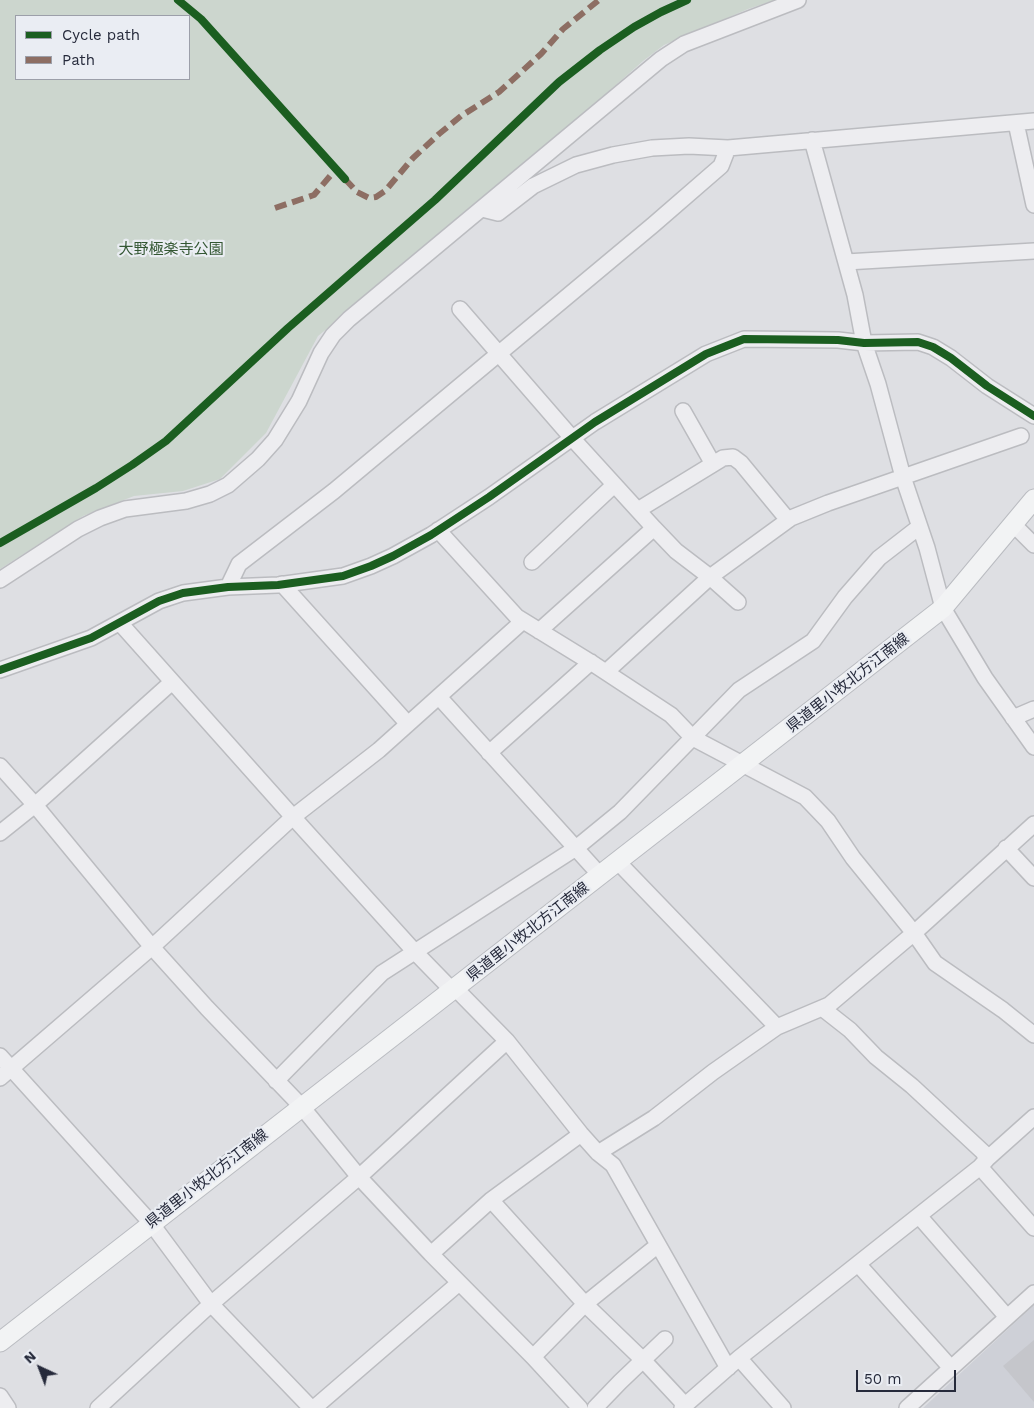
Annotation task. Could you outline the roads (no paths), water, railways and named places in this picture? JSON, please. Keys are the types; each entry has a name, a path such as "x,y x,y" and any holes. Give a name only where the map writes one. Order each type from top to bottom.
{"main road":[{"name":"県道里小牧北方江南線","path":"0,1342 151,1223 455,990 617,861 943,608 1034,499"}],"street":[{"path":"0,580 78,529 100,518 125,509 186,501 210,494 228,485 258,459 276,440 299,401 321,353 333,335 349,319 661,59 684,44 798,0"},
{"path":"482,209 498,213 533,186 576,165 613,155 662,148 689,146 728,148 1034,122"},
{"path":"1016,123 1034,205"},
{"path":"812,140 855,295 864,343 878,384 903,477 943,608 985,678 1034,747"},
{"path":"228,588 239,564 334,491 500,354 721,166 728,148"},
{"path":"846,262 1034,251"},
{"path":"460,309 572,438 654,528 676,551 710,577 738,602"},
{"path":"0,670 91,638 158,601 183,593 282,584 342,576 393,556 489,497 595,422 706,354 744,339 838,340 864,343 918,342 934,347 952,358 987,386 1034,416"},
{"path":"683,411 713,464"},
{"path":"606,672 710,577 788,520 828,503 1021,436"},
{"path":"638,510 723,458 733,457 741,463 788,520"},
{"path":"532,562 614,485"},
{"path":"1012,524 1034,545"},
{"path":"276,1081 382,974 576,848 620,812 739,690 813,641 845,597 879,558 919,526"},
{"path":"539,631 654,528"},
{"path":"438,530 517,617 671,714 693,738 805,797 828,821 853,858 935,963 1003,1010 1034,1035"},
{"path":"282,584 408,724"},
{"path":"5,1073 152,947 293,817 380,750 523,621"},
{"path":"120,623 415,952 506,1041 580,1134 613,1165 658,1245 733,1363 783,1408"},
{"path":"490,753 590,662"},
{"path":"0,833 36,805 172,682"},
{"path":"439,697 600,875"},
{"path":"1013,718 1034,709"},
{"path":"0,766 36,805 152,947 207,1008 302,1107 360,1177 431,1254 533,1357 580,1408"},
{"path":"598,1152 654,1118 713,1072 777,1027 829,1005 914,934 1034,824"},
{"path":"1006,848 1034,878"},
{"path":"617,861 777,1027"},
{"path":"822,1008 850,1030 876,1057 912,1086 983,1152 984,1163 1034,1228"},
{"path":"98,1408 211,1304 360,1177 506,1041"},
{"path":"0,1056 5,1073 151,1223 211,1304 313,1408 459,1283"},
{"path":"491,1200 585,1304 643,1360 684,1407 733,1363 984,1163 1034,1117"},
{"path":"431,1254 491,1200 580,1134"},
{"path":"919,1216 1007,1317"},
{"path":"533,1357 585,1304 658,1245"},
{"path":"858,1264 951,1368"},
{"path":"907,1408 1034,1293"},
{"path":"595,1408 665,1338"},
{"path":"0,1396 8,1408"}],"park label":[{"name":"大野極楽寺公園","path":"171,250"}]}
